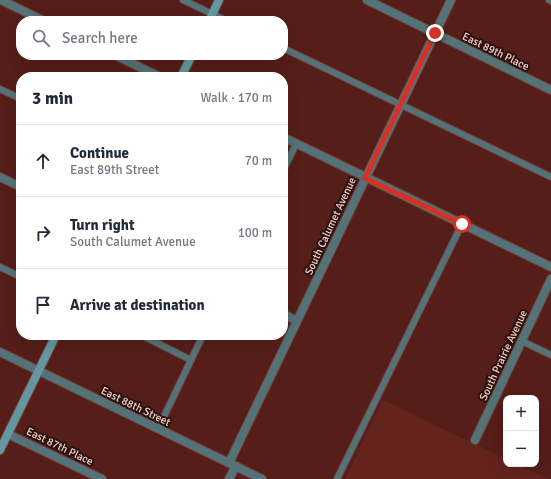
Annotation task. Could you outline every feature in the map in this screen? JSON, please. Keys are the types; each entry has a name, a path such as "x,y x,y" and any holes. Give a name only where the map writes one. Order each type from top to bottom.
{"street":[{"path":"1,0 34,16"},
{"path":"211,16 219,0"},
{"name":"East 89th Place","path":"367,0 551,90"},
{"name":"South Calumet Avenue","path":"229,479 232,465 297,321 451,0"},
{"path":"124,60 150,72"},
{"path":"184,72 190,60"},
{"path":"288,140 551,267"},
{"path":"0,177 16,185"},
{"name":"South Prairie Avenue","path":"475,440 551,279"},
{"path":"288,316 297,321"},
{"path":"1,445 8,434 54,340"},
{"name":"East 88th Street","path":"0,352 262,479"},
{"name":"East 87th Place","path":"8,434 102,479"}],"lane":[{"path":"183,0 208,16"},
{"path":"288,50 551,177"},
{"path":"0,89 16,97"},
{"path":"288,161 296,144"},
{"path":"337,479 462,224"},
{"path":"0,267 16,275"},
{"path":"151,340 191,360"},
{"path":"158,429 201,340"},
{"path":"522,341 551,355"}],"shaded area":[{"path":"383,400 503,458 503,467 522,467 548,479 345,479"}],"route":[{"path":"435,33 365,178 462,224"}]}
